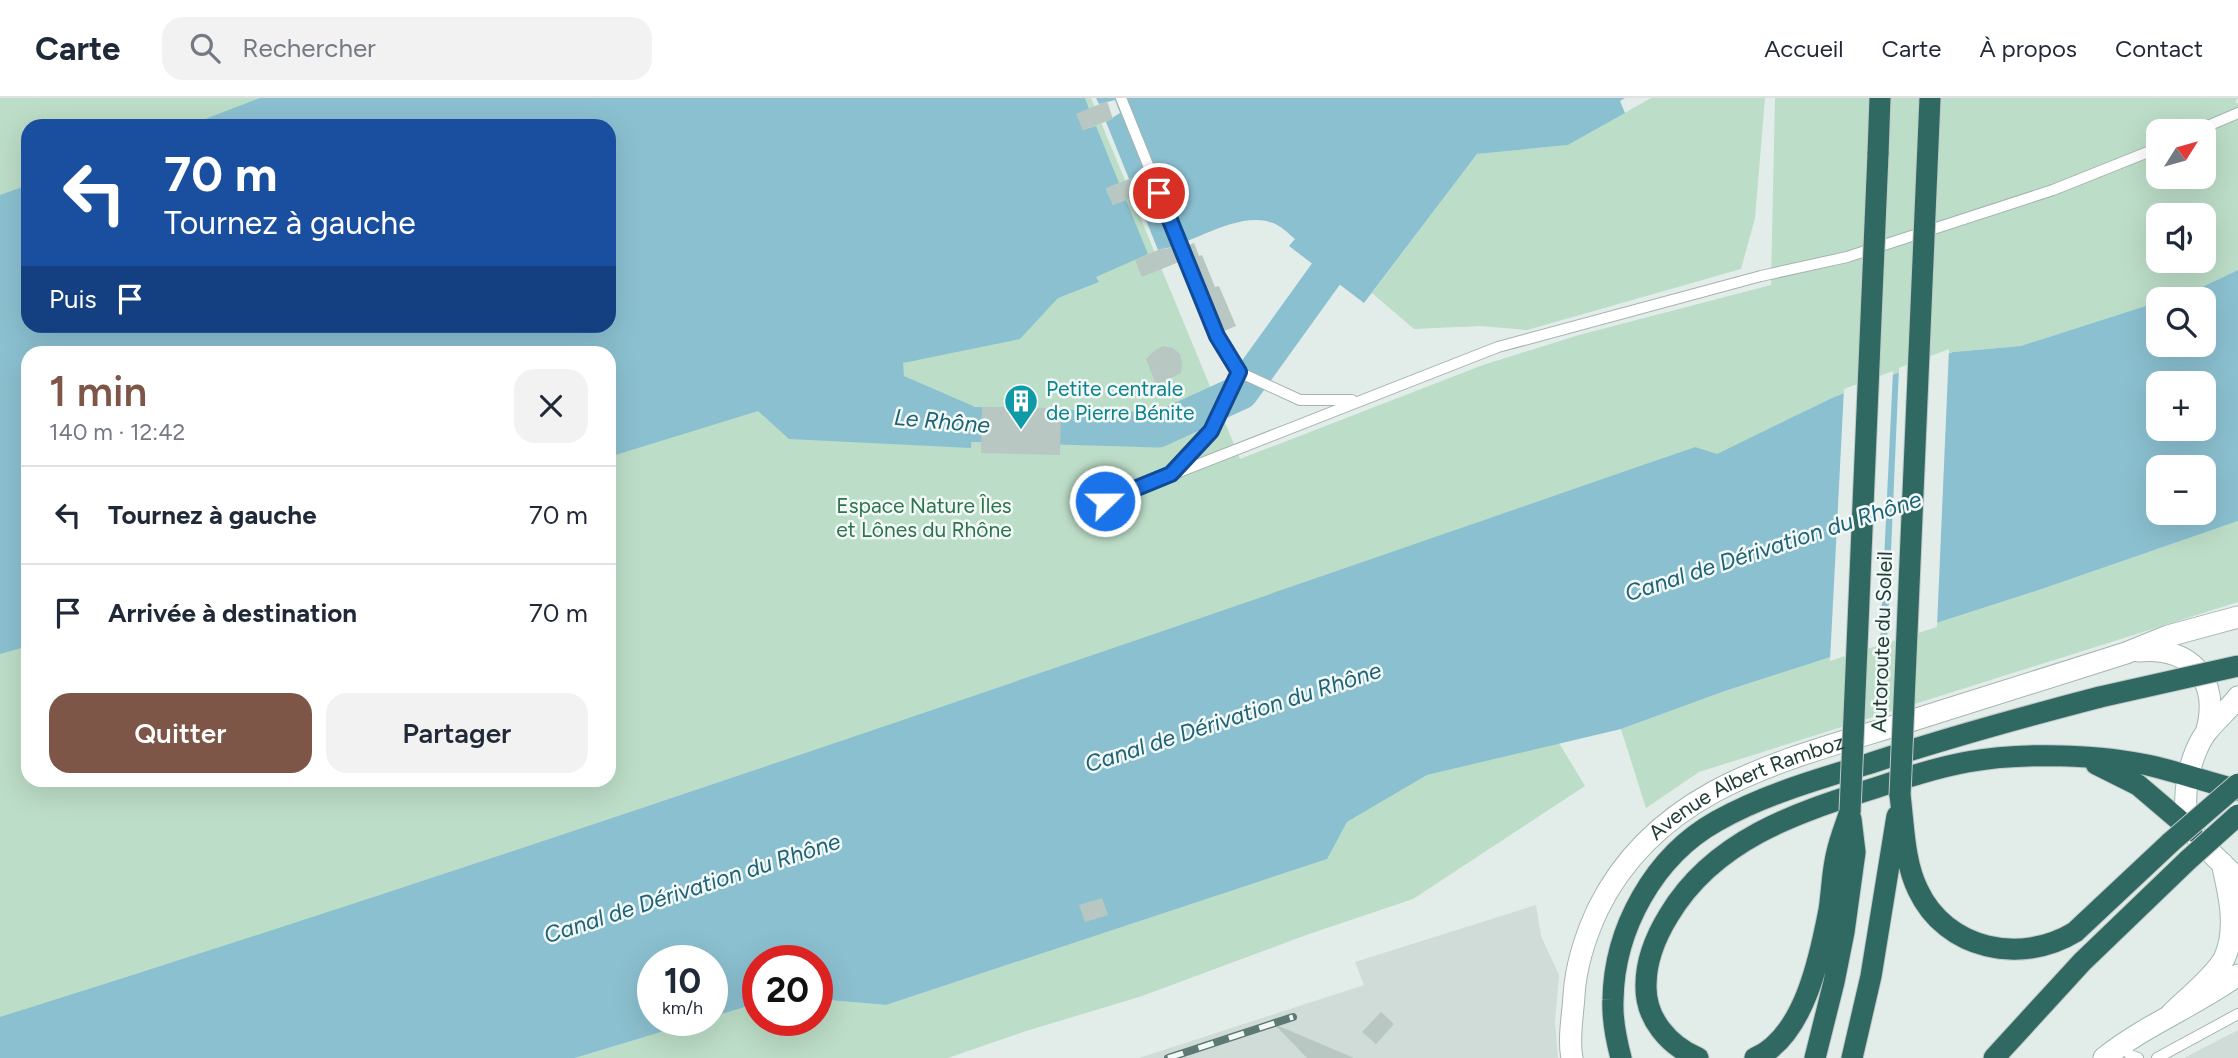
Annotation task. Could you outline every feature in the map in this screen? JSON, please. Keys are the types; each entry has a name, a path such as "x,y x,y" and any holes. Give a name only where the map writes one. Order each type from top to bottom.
{"highway":[{"name":"Autoroute du Soleil","path":"1815,1058 1834,982 1855,852 1850,811 1880,98"},
{"name":"Autoroute du Soleil","path":"1852,1058 1871,976 1900,795 1930,98"},
{"path":"1621,1058 1612,1002 1616,965 1623,937 1635,909 1657,875 1669,860 1700,832 1747,806 1825,777 1958,734 2099,697 2238,667"},
{"path":"1698,1058 1680,1049 1662,1032 1647,1000 1646,980 1651,953 1662,926 1682,894 1705,868 1748,837 1804,812 1936,768 1968,761 2010,757 2085,759 2156,767 2238,790"},
{"path":"2085,759 2138,785 2192,831"},
{"path":"1900,795 1910,870 1923,901 1938,919 1958,934 1987,947 2034,949 2056,943 2075,932 2238,784"},
{"path":"1755,1058 1769,1051 1781,1038 1791,1025 1808,990 1829,911 1837,852 1850,811"},
{"path":"1994,1058 2082,962 2238,815"}],"street":[{"name":"Avenue Albert Ramboz","path":"1572,1058 1576,971 1587,933 1606,894 1633,854 1693,802 1739,779 1804,754 2126,653 2168,636 2238,617"},
{"path":"2126,653 2147,650 2180,657 2197,668 2207,684 2210,718 2186,776 2187,807 2192,831 2238,879"},
{"path":"2207,730 2238,697"},
{"path":"2104,1058 2130,1051 2225,959 2231,944 2232,907 2221,861"},
{"path":"2171,1014 2200,1001 2238,975"}],"lane":[{"path":"1121,98 1217,336 1239,372 1300,400 1358,400"},
{"path":"2216,122 2238,113"},
{"path":"1082,510 1498,347 1761,276 1847,257 2053,190 2146,153"},
{"path":"1171,474 1211,431 1239,372"},
{"path":"2157,1058 2238,1013"}],"shaded area":[{"path":"1536,905 1541,936 1559,975 1555,1022 1558,1058 1139,1058 1364,985 1355,962"},
{"path":"2238,1030 2238,1058 2184,1058"}],"green space":[{"name":"Espace Nature Îles et Lônes du Rhône","path":"0,98 1091,98 1240,459 1483,365 1579,335 1771,285 1775,98 2238,98 2235,103 2238,103 2238,270 2203,287 2146,287 2146,306 2022,346 1952,352 1834,397 1717,455 1695,447 1293,587 0,1058"},
{"path":"1651,98 1765,98 1755,218 1741,269 1527,330 1481,326 1414,329 1372,293 1477,154 1568,145"},
{"path":"2238,521 2238,602 1699,772 1646,808 1621,729 1725,691 2039,590"},
{"path":"1559,743 1585,786 1413,899 1142,996 948,1058 575,1058 648,1036 728,1036 728,1012 742,1008 742,1036 833,1036 833,1000 886,1005 1326,859 1347,822 1427,775"}],"water":[{"path":"260,98 1085,98 1089,109 1077,115 1083,130 1096,126 1119,183 1106,189 1113,205 1126,200 1148,254 1096,277 1099,282 1058,298 1020,339 903,363 904,376 973,406 971,448 789,439 758,411 616,455 616,346 21,346 21,648 0,654 0,195 21,188 21,333 616,333 616,119 205,119"},
{"path":"1096,98 1625,98 1620,101 1625,113 1568,145 1477,154 1364,303 1289,246 1295,239 1273,223 1245,221 1158,250 1136,195 1150,188 1145,176 1129,179 1106,122 1120,113 1115,100 1099,104"},
{"name":"Canal de Dérivation du Rhône","path":"2238,270 2238,521 2039,590 1725,691 1621,729 1427,775 1347,822 1327,859 886,1005 833,1000 833,945 742,945 742,1008 728,1012 728,945 637,945 637,1036 648,1036 575,1058 0,1058 0,1017 638,809 1695,447 1717,454 1834,397 1953,352 2021,346 2146,306 2146,357 2216,357 2216,287 2202,287"}],"pier":[{"path":"1949,349 1937,627 1887,643 1899,368"},
{"path":"1893,371 1880,645 1830,661 1844,389"}],"building":[{"path":"1107,101 1113,119 1083,130 1076,114"},
{"path":"1137,176 1143,193 1113,205 1106,188"},
{"path":"1194,243 1215,287 1219,286 1236,326 1224,331 1189,245"},
{"path":"1172,246 1179,262 1142,277 1135,260"},
{"path":"1163,346 1173,348 1180,354 1181,373 1156,385 1146,359"},
{"name":"Petite centrale de Pierre Bénite","path":"982,407 1061,408 1060,455 981,453"},
{"path":"1102,898 1108,915 1085,922 1079,905"},
{"path":"1381,1012 1394,1024 1376,1044 1362,1032"},
{"path":"1274,1024 1354,1058 1307,1058"}],"waterway":[{"name":"Le Rhône","path":"926,423 1158,430 1241,392 1341,253 1344,234"}],"railway":[{"path":"1168,1058 1293,1017"}],"place":[{"name":"Petite centrale de Pierre Bénite","path":"1021,431"}],"route":[{"path":"1105,501 1171,474 1211,431 1239,372 1217,336 1159,193"}]}
